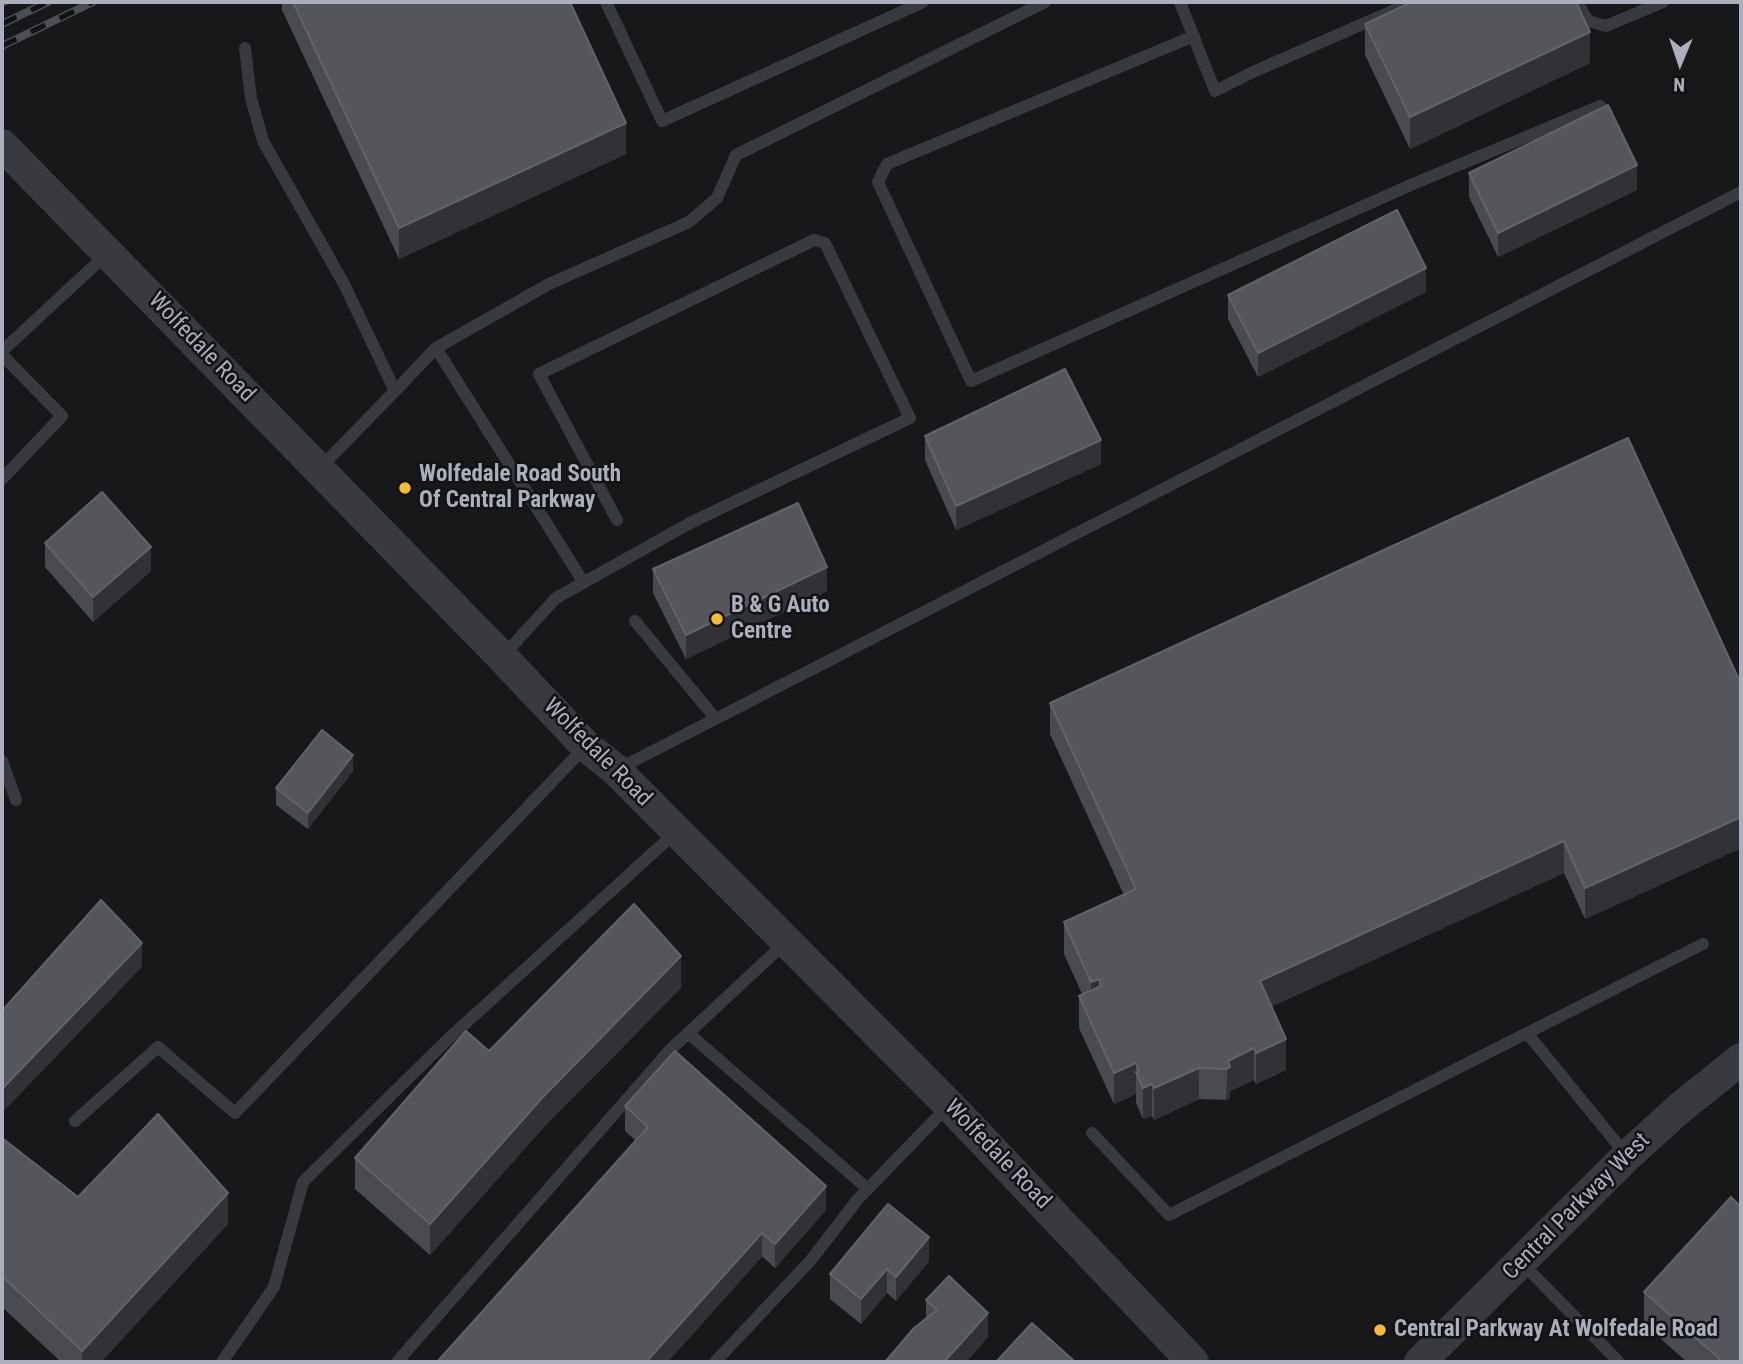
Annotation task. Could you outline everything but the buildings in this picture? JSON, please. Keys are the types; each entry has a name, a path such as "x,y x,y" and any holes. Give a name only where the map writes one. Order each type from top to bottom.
{"street":[{"name":"Wolfedale Road","path":"2,145 586,746 616,770 949,1105 1193,1362"},
{"name":"Central Parkway West","path":"1420,1362 1627,1156 1680,1108 1741,1059"}],"lane":[{"path":"606,2 663,121 923,2"},
{"path":"319,470 436,348 549,284 690,222 717,198 736,155 1045,2"},
{"path":"1180,2 1215,91 1413,2"},
{"path":"1577,2 1588,22 1606,26 1663,2"},
{"path":"1194,36 887,164 878,182 971,381 1413,184 1600,106"},
{"path":"246,48 251,98 263,141 344,284 395,391"},
{"path":"616,770 1741,192"},
{"path":"502,657 556,598 692,522 911,418 825,243 814,240 539,374 617,520"},
{"path":"2,479 62,416 2,353 108,252"},
{"path":"436,348 584,583"},
{"path":"635,621 715,718"},
{"path":"75,1121 158,1047 235,1113 586,746"},
{"path":"2,761 16,800"},
{"path":"222,1362 274,1287 303,1182 446,1041 676,832"},
{"path":"397,1362 670,1050 786,942"},
{"path":"1092,1133 1169,1215 1703,944"},
{"path":"688,1033 868,1189"},
{"path":"1527,1033 1627,1156"},
{"path":"715,1362 811,1260 868,1189 949,1105"},
{"path":"1521,1262 1618,1361 1616,1362"}],"railway":[{"path":"2,24 48,2"},
{"path":"2,46 93,2"}],"place":[{"name":"Wolfedale Road South Of Central Parkway","path":"405,488"},
{"name":"B & G Auto Centre","path":"717,619"},
{"name":"Central Parkway At Wolfedale Road","path":"1380,1330"}]}
